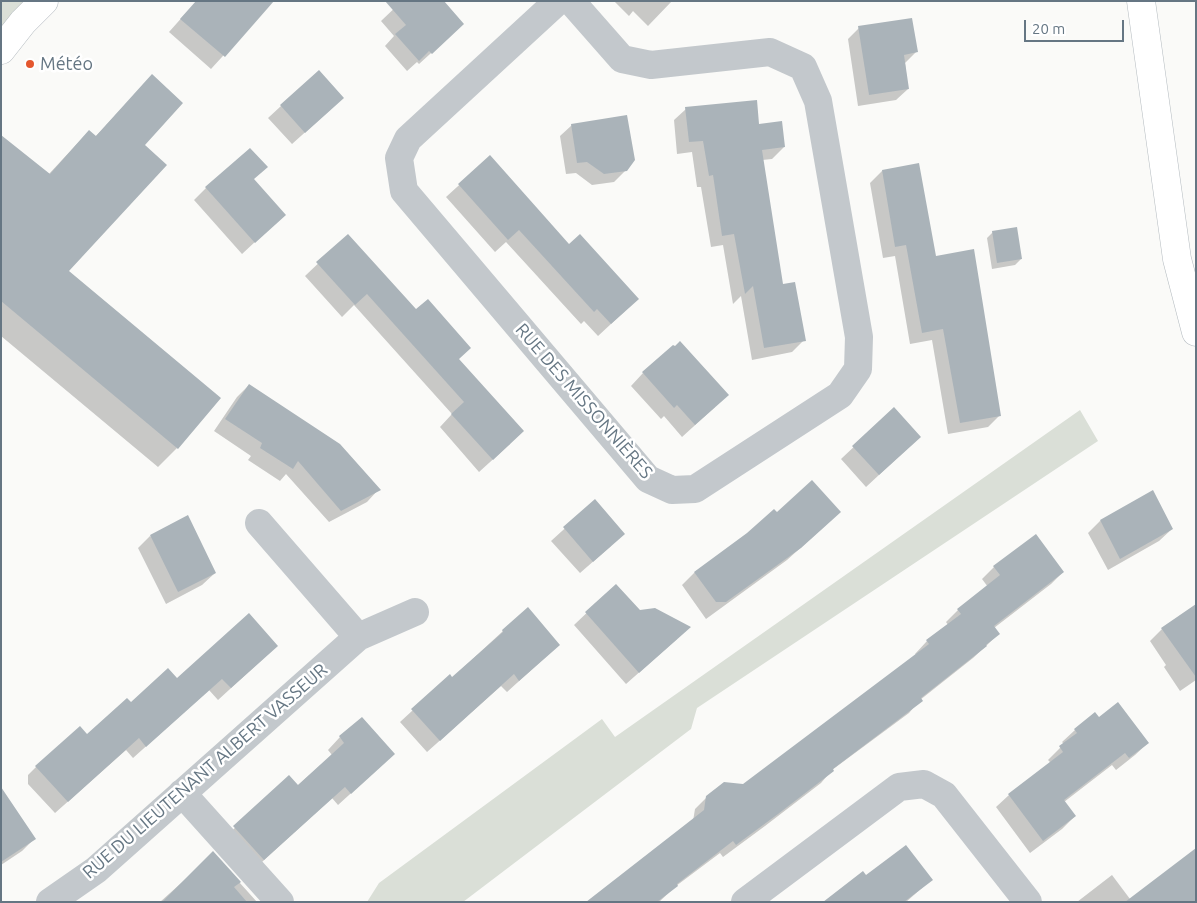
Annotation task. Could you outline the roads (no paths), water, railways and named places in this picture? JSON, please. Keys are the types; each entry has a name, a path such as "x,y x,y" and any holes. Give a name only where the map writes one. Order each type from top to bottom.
{"street":[{"path":"1,50 23,22 44,1"},
{"name":"RUE DES MISSONNIÈRES","path":"558,1 408,139 399,158 404,191 648,480 672,490 695,489 840,395 858,369 859,337 818,101 803,66 770,52 651,65 622,59 571,1"},
{"path":"1142,1 1186,259 1196,332"},
{"path":"259,523 358,637"},
{"name":"RUE DU LIEUTENANT ALBERT VASSEUR","path":"50,902 96,870 358,637 415,612"},
{"path":"744,902 899,787 924,784 944,795 1028,902"},
{"path":"182,793 280,902"}],"place":[{"name":"Météo","path":"30,64"}]}
